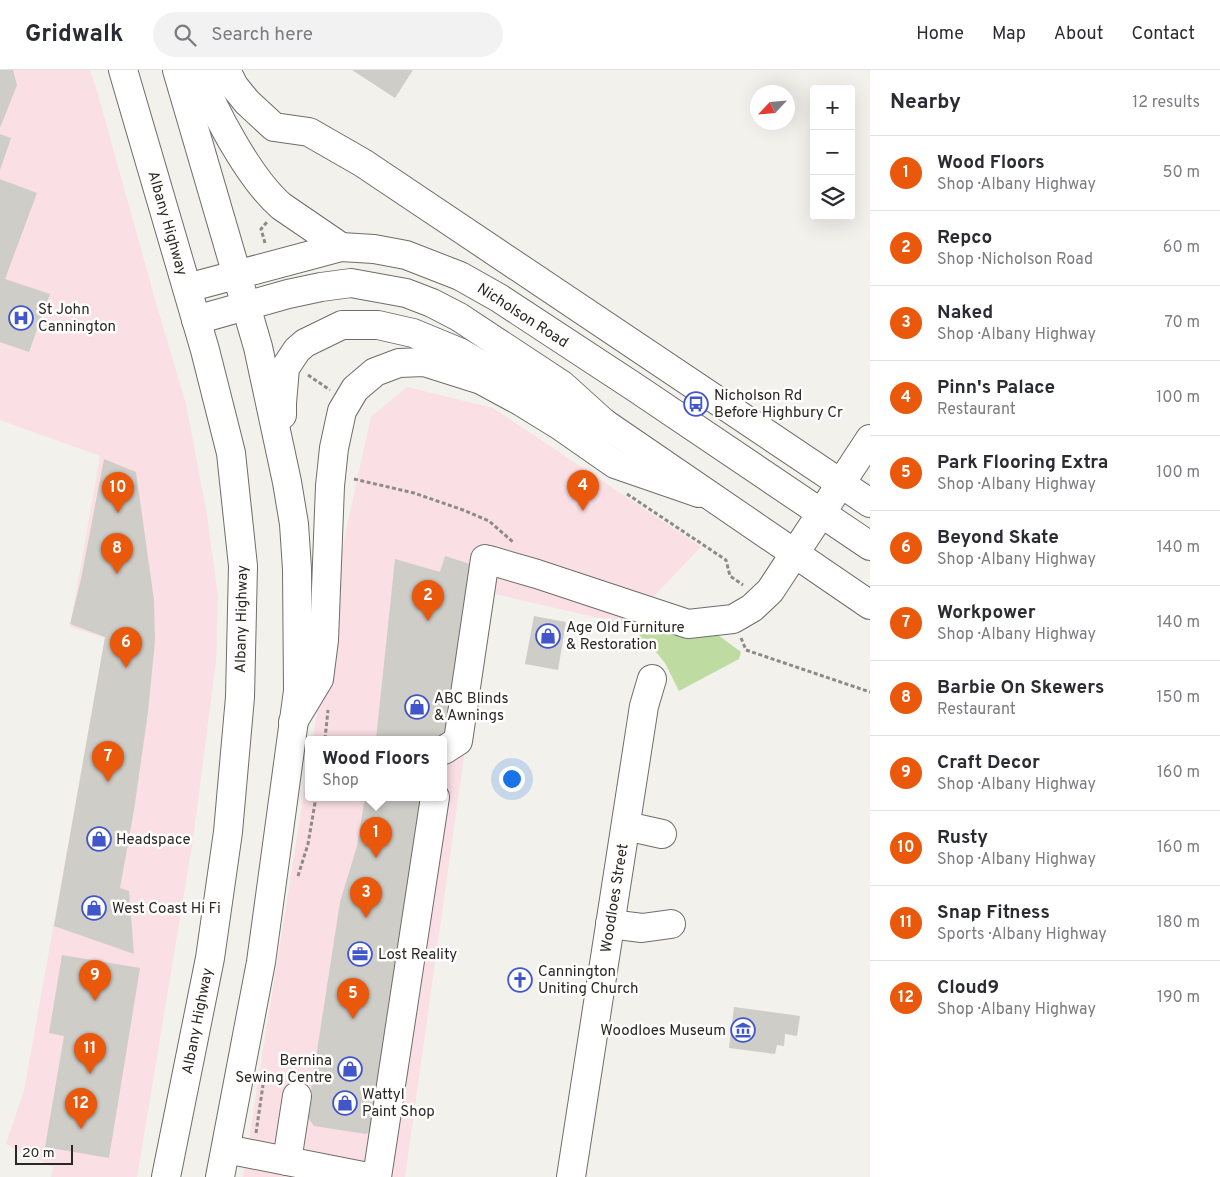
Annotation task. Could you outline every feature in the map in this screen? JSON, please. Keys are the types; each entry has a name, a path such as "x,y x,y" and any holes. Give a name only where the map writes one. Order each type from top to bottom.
{"main road":[{"name":"Albany Highway","path":"123,70 187,288 231,453 243,566 240,697 228,832 210,958 166,1177"},
{"path":"177,70 258,347 287,482 294,524 297,569 298,691 260,962 220,1177"},
{"path":"199,70 206,92 237,147 268,193 281,206 341,246"},
{"path":"226,70 234,86 247,102 274,127 309,132 363,163 870,503"},
{"name":"Nicholson Road","path":"187,288 341,246 374,249 406,255 460,276 499,298 870,546"},
{"path":"196,320 321,286 351,283 406,293 432,303 450,312 562,385 604,423 870,605"},
{"path":"287,482 282,403 285,368 297,350 305,343 342,326 378,324 413,333 459,352 550,404 604,423"},
{"path":"293,722 319,679 324,640 330,486 334,448 342,411 355,388 375,372 399,363 424,362 482,380 559,424 615,464 713,498"},
{"path":"447,748 458,742 487,560 537,574 688,624 733,619 752,608 770,591 870,439"},
{"name":"Woodloes Street","path":"570,1177 644,706 652,679"},
{"path":"378,1177 434,801"},
{"path":"626,826 662,834"},
{"path":"610,924 642,928 671,924"},
{"path":"287,1161 297,1096"},
{"path":"226,1149 368,1177"}],"path":[{"path":"350,479 414,493 463,510 489,521 517,546"},
{"path":"621,490 726,560 730,576 762,597"},
{"path":"746,650 870,692"}],"shaded area":[{"path":"0,70 90,70 186,404 207,515 218,597 216,661 193,839 137,1177 51,1177 53,1167 6,1144 24,1091 105,638 70,627 100,456 0,420"},
{"path":"407,387 493,408 701,547 625,626 599,618 487,592 405,1177 243,1177 305,787 305,801 447,801 447,736 313,736 345,535 371,417"}],"green space":[{"path":"641,616 680,630 718,635 741,652 739,659 679,691 665,663 652,647 638,645"}],"building":[{"path":"0,70 13,70 17,85 0,128"},
{"path":"352,70 413,70 395,98"},
{"path":"0,134 11,138 0,170"},
{"path":"0,179 37,193 5,279 50,294 29,352 0,342"},
{"path":"104,459 136,472 154,600 155,641 148,712 134,810 120,888 129,891 134,954 54,926 105,637 70,624 81,579"},
{"path":"445,556 476,566 451,734 447,736 376,736 395,559 440,572"},
{"path":"534,616 566,622 558,670 525,664"},
{"path":"364,801 426,801 376,1127 366,1134 314,1126 307,1116 340,902 357,846"},
{"path":"62,955 140,968 109,1158 45,1147 64,1036 49,1033"},
{"path":"734,1007 800,1016 797,1036 785,1034 784,1046 777,1045 775,1054 729,1048"}],"place":[{"name":"St John Cannington","path":"21,318"},
{"name":"Nicholson Rd Before Highbury Cr","path":"696,404"},
{"name":"Pinn's Palace","path":"583,511"},
{"name":"Rusty","path":"118,513"},
{"name":"Barbie On Skewers","path":"117,574"},
{"name":"Repco","path":"428,621"},
{"name":"Age Old Furniture & Restoration","path":"548,636"},
{"name":"Beyond Skate","path":"126,668"},
{"name":"ABC Blinds & Awnings","path":"417,707"},
{"name":"Workpower","path":"108,782"},
{"name":"Headspace","path":"99,839"},
{"name":"Wood Floors","path":"376,858"},
{"name":"West Coast Hi Fi","path":"94,908"},
{"name":"Naked","path":"366,918"},
{"name":"Lost Reality","path":"360,954"},
{"name":"Cannington Uniting Church","path":"520,980"},
{"name":"Craft Decor","path":"95,1001"},
{"name":"Park Flooring Extra","path":"353,1019"},
{"name":"Woodloes Museum","path":"743,1030"},
{"name":"Bernina Sewing Centre","path":"350,1069"},
{"name":"Snap Fitness","path":"90,1074"},
{"name":"Wattyl Paint Shop","path":"345,1103"},
{"name":"Cloud9","path":"81,1129"}]}
